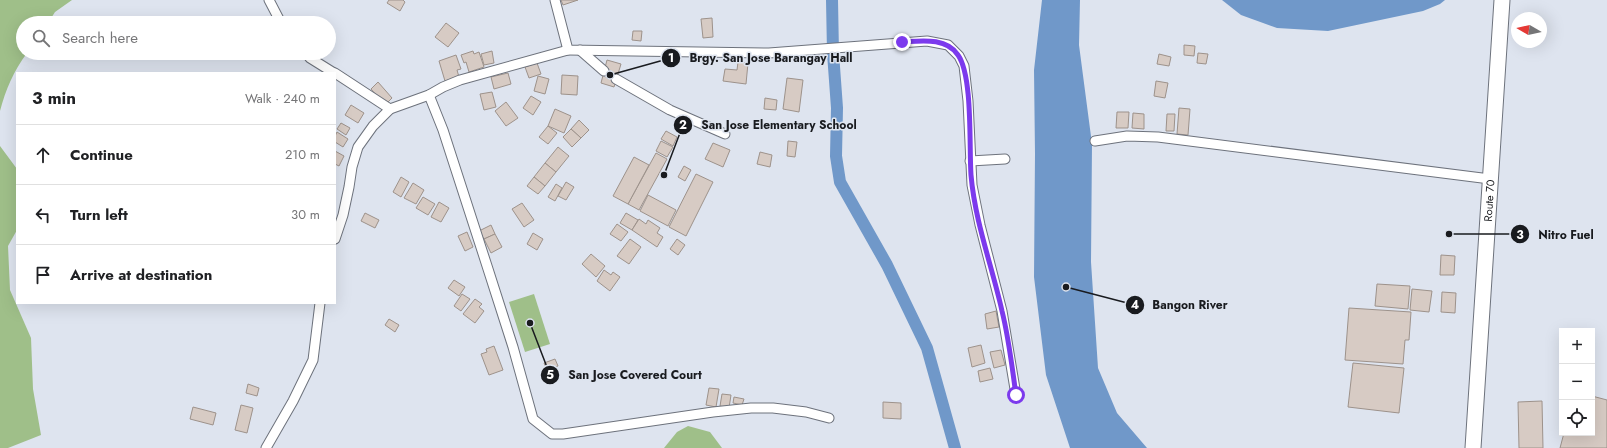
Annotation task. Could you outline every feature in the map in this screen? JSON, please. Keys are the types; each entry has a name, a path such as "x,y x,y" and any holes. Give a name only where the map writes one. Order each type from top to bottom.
{"highway":[{"name":"Route 70","path":"1473,448 1502,0"}],"street":[{"path":"269,0 277,16"},
{"path":"555,0 568,50"},
{"path":"336,236 343,215 352,167 358,147 373,126 390,109 429,95 460,80 568,50 769,53 927,41 948,45 959,56 964,66 967,84 972,185 980,225 1002,311 1016,395"},
{"path":"580,50 604,71"},
{"path":"313,60 333,72"},
{"path":"336,74 390,109"},
{"path":"616,79 670,110 725,134"},
{"path":"429,95 444,130 513,347 533,419 552,434 563,434 713,412 751,408 773,408 806,412 829,418"},
{"path":"1096,141 1127,136 1158,137 1490,179"},
{"path":"970,161 1005,159"},
{"path":"266,448 293,401 313,360 320,304"}],"green space":[{"path":"0,0 72,0 55,12 52,16 16,16 16,60 22,60 10,81 0,111"},
{"path":"0,146 16,168 16,232 8,246 10,290 31,338 33,389 41,435 8,448 0,448"},
{"path":"534,294 550,344 525,352 509,302"},
{"path":"688,426 710,432 722,448 664,448 677,432"}],"water":[{"path":"1042,0 1080,0 1079,45 1092,144 1091,262 1098,368 1117,413 1147,448 1070,448 1046,375 1034,277 1034,70"},
{"path":"1222,0 1445,0 1440,4 1423,11 1328,31 1277,28 1241,15"}],"building":[{"path":"389,0 403,0 405,2 400,11 387,3"},
{"path":"561,0 578,0 563,5"},
{"path":"712,18 713,37 703,38 701,19"},
{"path":"446,23 459,33 448,47 435,37"},
{"path":"633,31 642,31 641,41 632,40"},
{"path":"1184,45 1195,46 1194,56 1184,55"},
{"path":"473,51 474,54 479,52 484,67 469,72 466,62 464,63 461,55"},
{"path":"492,51 494,63 484,65 481,54"},
{"path":"1198,53 1208,54 1206,64 1197,63"},
{"path":"1159,54 1171,57 1169,66 1157,64"},
{"path":"456,55 461,69 457,70 459,77 445,81 439,61"},
{"path":"607,60 621,64 614,87 601,83"},
{"path":"738,62 748,63 746,84 723,81 725,69 737,70"},
{"path":"537,63 541,74 529,78 525,67"},
{"path":"508,73 511,84 494,89 491,77"},
{"path":"562,75 578,76 577,95 561,94"},
{"path":"538,76 549,79 545,94 534,91"},
{"path":"787,78 803,80 799,112 783,109"},
{"path":"1156,81 1168,83 1165,98 1154,96"},
{"path":"378,82 392,98 385,105 371,89"},
{"path":"492,92 496,107 484,110 480,94"},
{"path":"531,96 541,102 533,115 523,108"},
{"path":"765,98 777,100 776,110 764,109"},
{"path":"506,102 518,118 506,126 495,111"},
{"path":"351,105 364,113 358,123 345,115"},
{"path":"1179,108 1190,109 1188,135 1177,134"},
{"path":"555,109 571,116 564,133 548,126"},
{"path":"1117,112 1129,112 1128,128 1116,128"},
{"path":"1133,113 1144,114 1144,129 1132,128"},
{"path":"1167,114 1175,114 1174,131 1166,131"},
{"path":"579,120 589,130 581,138 571,129"},
{"path":"341,123 350,128 346,135 337,129"},
{"path":"548,126 557,133 548,144 539,137"},
{"path":"571,129 581,138 572,147 563,137"},
{"path":"666,131 677,137 673,146 661,139"},
{"path":"337,132 348,139 343,147 336,143"},
{"path":"661,141 673,147 667,157 656,151"},
{"path":"788,141 797,142 795,157 787,156"},
{"path":"713,143 730,150 723,167 705,159"},
{"path":"558,147 569,156 556,172 545,163"},
{"path":"336,152 344,156 339,166 336,164"},
{"path":"760,152 772,155 770,167 757,164"},
{"path":"656,153 667,159 639,210 628,204"},
{"path":"634,157 649,165 628,204 613,196"},
{"path":"545,163 556,172 545,186 534,177"},
{"path":"684,166 691,170 685,181 678,177"},
{"path":"696,174 713,182 686,236 669,227"},
{"path":"401,177 409,182 401,197 393,192"},
{"path":"534,177 545,186 538,194 527,186"},
{"path":"566,182 574,187 566,200 558,196"},
{"path":"413,183 424,190 416,204 404,198"},
{"path":"556,184 562,188 555,201 548,197"},
{"path":"648,195 676,210 668,226 640,211"},
{"path":"423,197 435,204 428,215 416,208"},
{"path":"439,202 449,208 441,222 431,217"},
{"path":"522,203 534,220 524,227 512,209"},
{"path":"365,213 379,220 375,228 361,221"},
{"path":"626,213 638,220 632,230 620,223"},
{"path":"639,219 646,224 648,220 660,228 657,233 663,237 657,247 632,230"},
{"path":"617,224 628,232 621,241 610,234"},
{"path":"491,225 495,234 484,239 479,231"},
{"path":"467,232 473,247 465,251 458,236"},
{"path":"533,233 543,239 537,250 527,244"},
{"path":"495,234 502,247 491,253 484,239"},
{"path":"630,239 641,247 629,264 617,256"},
{"path":"677,239 685,245 678,255 670,249"},
{"path":"591,254 605,266 596,277 582,264"},
{"path":"1441,255 1455,256 1454,275 1440,275"},
{"path":"604,270 611,275 613,272 620,277 610,291 597,281"},
{"path":"454,280 465,287 459,296 448,288"},
{"path":"1377,284 1410,286 1408,309 1375,306"},
{"path":"1412,289 1432,291 1429,312 1410,310"},
{"path":"1442,292 1456,293 1455,313 1441,312"},
{"path":"462,294 470,299 461,311 454,306"},
{"path":"475,299 482,304 479,307 484,311 475,323 463,314"},
{"path":"1349,308 1411,312 1409,340 1405,340 1403,364 1345,360"},
{"path":"996,311 999,327 987,329 985,314"},
{"path":"389,319 399,325 395,332 385,325"},
{"path":"981,345 985,363 972,367 968,348"},
{"path":"494,346 503,370 489,375 481,354 487,352 486,349"},
{"path":"1001,350 1005,365 994,368 990,352"},
{"path":"555,359 558,366 547,370 544,363"},
{"path":"1353,363 1404,368 1399,413 1348,407"},
{"path":"990,368 993,379 980,382 978,371"},
{"path":"248,384 259,388 257,396 246,393"},
{"path":"709,388 719,389 716,407 706,405"},
{"path":"722,394 731,395 729,408 720,406"},
{"path":"734,397 744,399 742,405 733,403"},
{"path":"1595,397 1607,400 1607,448 1560,448 1563,436 1595,436"},
{"path":"1542,401 1543,448 1519,448 1518,402"},
{"path":"883,402 901,403 901,419 883,418"},
{"path":"241,405 253,408 247,433 235,430"},
{"path":"193,407 216,413 213,425 190,419"}],"waterway":[{"path":"832,0 833,53 837,108 836,156 840,182 887,265 927,348 955,448"}],"tunnel":[{"path":"604,71 616,79"}],"place":[{"name":"Brgy. San Jose Barangay Hall","path":"610,75"},
{"name":"San Jose Elementary School","path":"664,175"},
{"name":"Nitro Fuel","path":"1449,234"},
{"name":"Bangon River","path":"1066,287"},
{"name":"San Jose Covered Court","path":"530,323"}],"route":[{"path":"902,42 927,41 948,45 959,56 964,66 967,84 972,185 980,225 1002,311 1016,395"}]}
